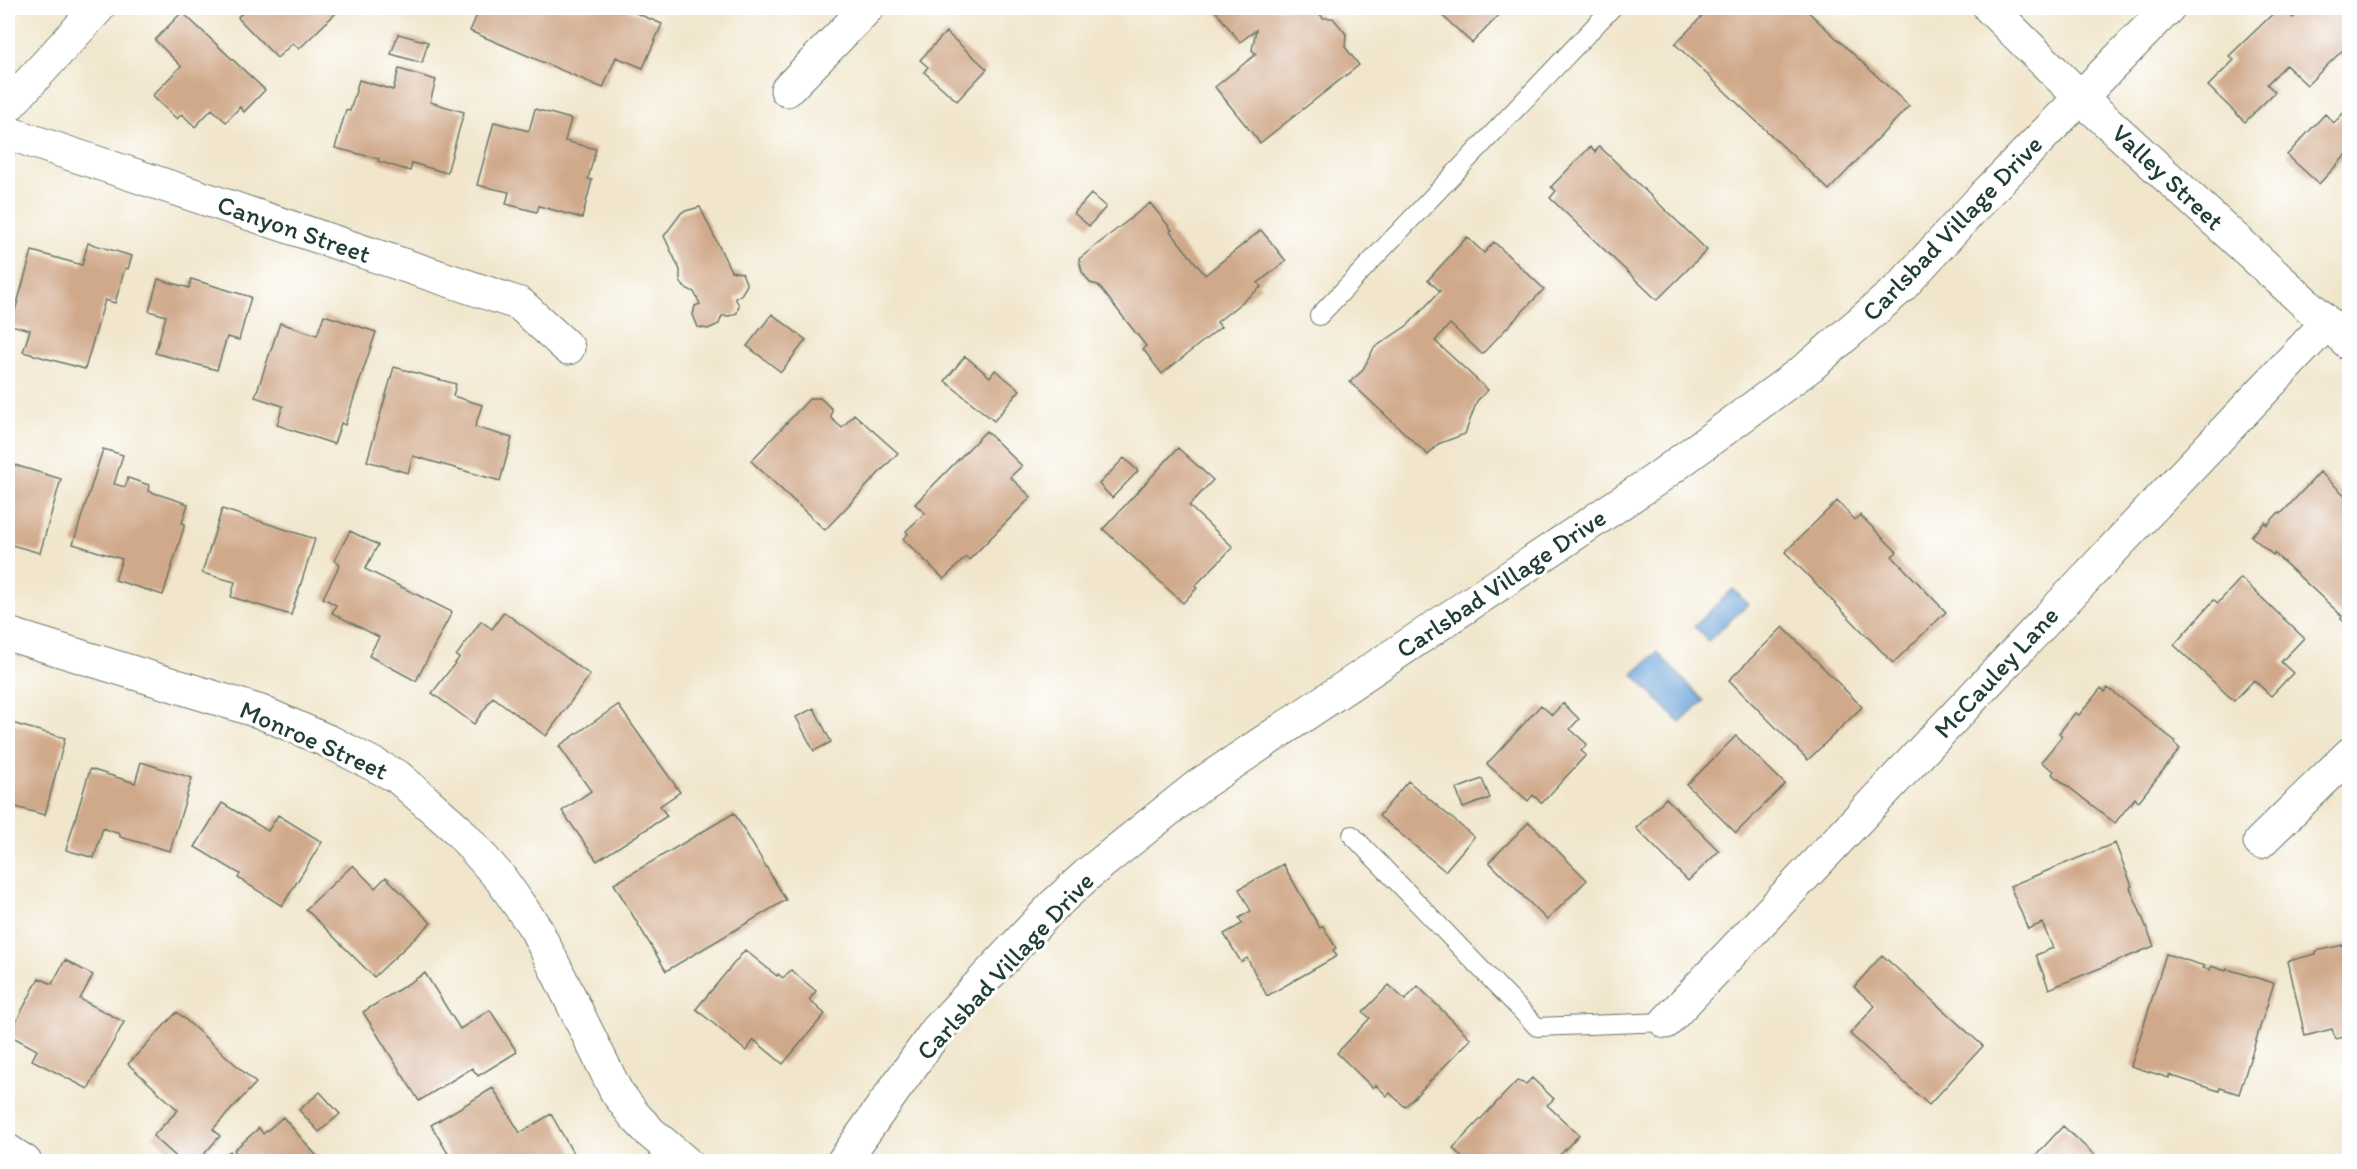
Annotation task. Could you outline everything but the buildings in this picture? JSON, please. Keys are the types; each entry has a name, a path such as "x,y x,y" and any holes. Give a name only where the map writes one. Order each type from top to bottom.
{"main road":[{"path":"8,106 98,8"},
{"path":"787,90 867,8"},
{"name":"Valley Street","path":"1990,8 2080,97 2338,333"},
{"name":"Carlsbad Village Drive","path":"843,1161 938,1030 1053,906 1089,873 1198,786 1655,480 1810,366 1901,287 1986,194 2168,8"},
{"name":"Canyon Street","path":"8,133 520,304 568,348"},
{"name":"McCauley Lane","path":"1666,1022 2338,333"},
{"name":"Monroe Street","path":"8,633 261,712 332,743 398,777 457,829 501,879 536,929 616,1091 645,1127 685,1161"},
{"path":"2260,842 2349,754"},
{"path":"8,1151 25,1161"}],"lane":[{"path":"1319,316 1612,8"},
{"path":"1352,836 1537,1027 1666,1022"}],"water":[{"path":"1733,589 1748,604 1708,641 1694,626"},
{"path":"1657,652 1704,701 1680,723 1633,674"}]}
